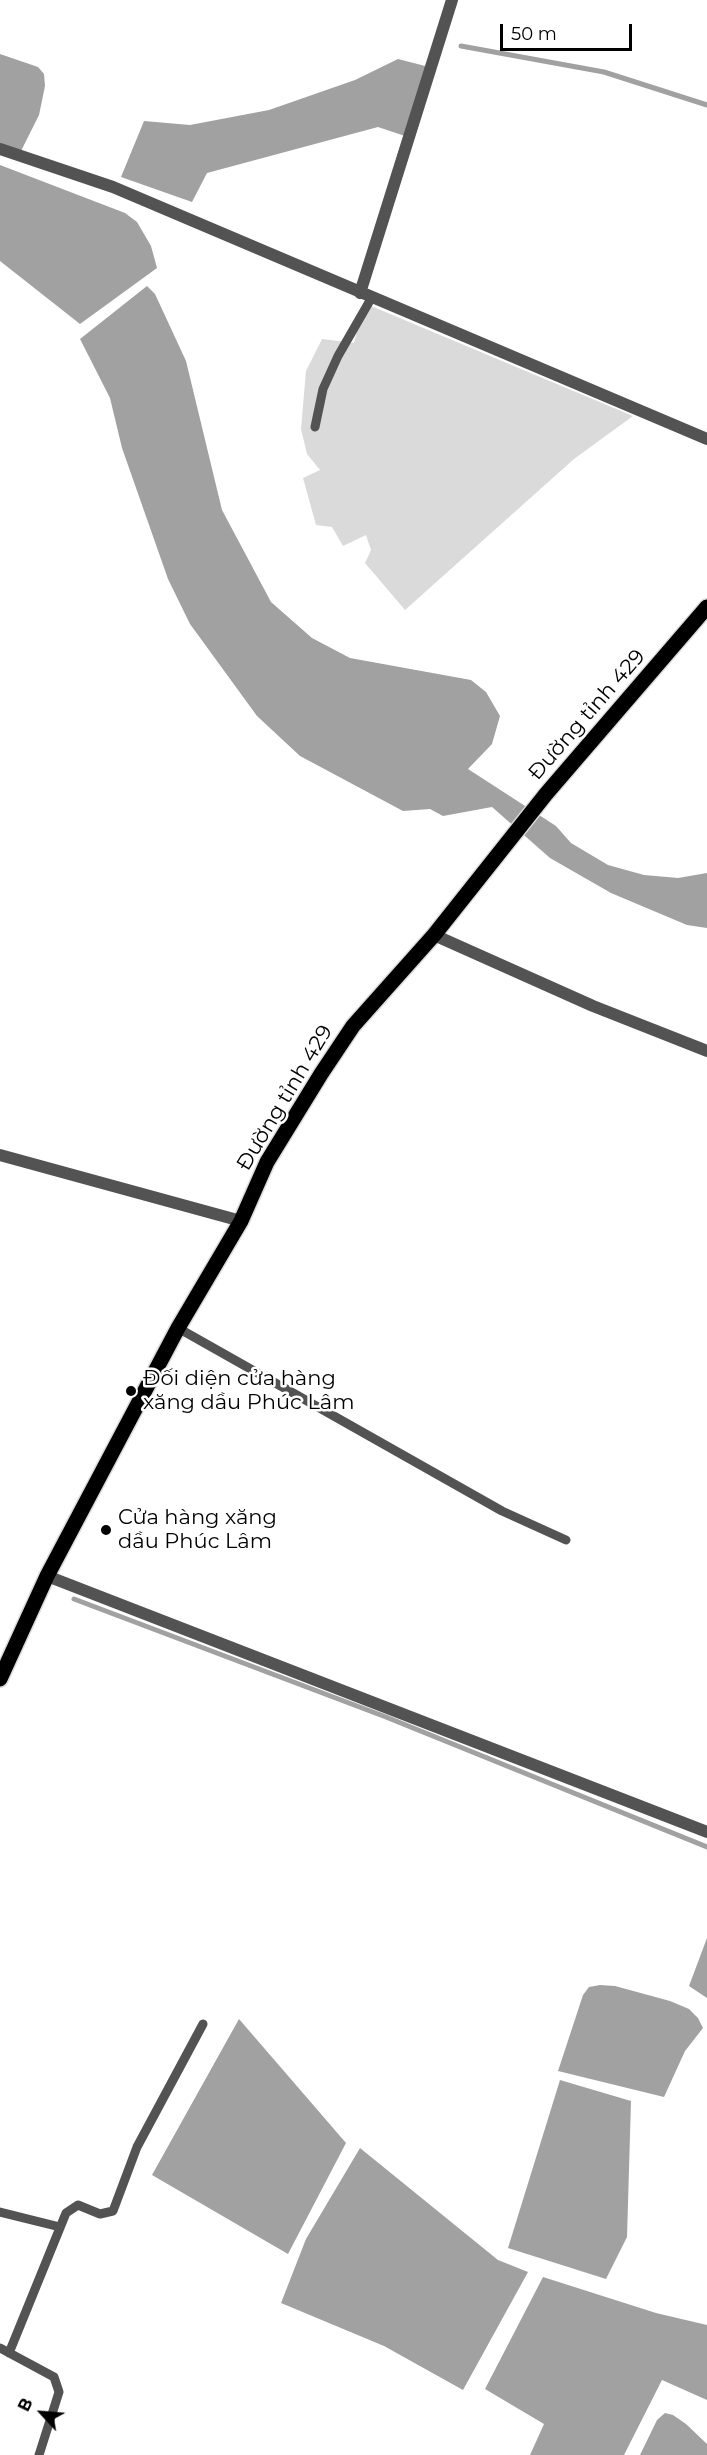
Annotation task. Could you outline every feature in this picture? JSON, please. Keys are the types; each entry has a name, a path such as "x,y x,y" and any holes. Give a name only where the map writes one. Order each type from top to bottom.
{"main road":[{"name":"Đường tỉnh 429","path":"0,1679 47,1576 178,1328 241,1221 267,1162 347,1035 434,935 546,794 707,607"}],"street":[{"path":"366,295 452,0"},
{"path":"0,149 113,187 707,440"},
{"path":"434,935 593,1006 707,1052"},
{"path":"0,1155 241,1221"},
{"path":"47,1576 707,1832"}],"lane":[{"path":"315,427 323,389 366,295"},
{"path":"178,1328 502,1511 566,1540"},
{"path":"39,2455 59,2392 54,2377 4,2350 66,2213 78,2205 100,2214 113,2211 137,2147 203,2024"},
{"path":"0,2212 60,2227"}],"shaded area":[{"path":"0,54 38,67 44,74 45,86 39,115 19,155 0,146"},
{"path":"398,59 429,67 408,137 378,127 207,173 192,202 121,177 144,121 190,125 269,110 355,80"},
{"path":"0,165 125,213 137,222 151,246 157,268 80,324 0,261"},
{"path":"147,286 155,294 186,361 222,510 271,602 312,638 350,658 471,680 486,692 500,716 492,744 468,769 556,826 571,843 608,865 644,875 678,878 707,873 707,928 687,925 611,893 550,858 492,807 443,816 430,809 403,811 300,756 257,716 190,624 168,579 122,448 110,398 80,339"},
{"path":"364,303 633,416 574,459 405,610 365,563 371,550 366,535 343,546 332,527 316,525 303,478 320,470 307,454 301,429 306,371 322,339 354,343"},
{"path":"707,1938 707,1998 689,1986"},
{"path":"615,1986 670,2001 689,2009 698,2018 703,2028 685,2051 664,2097 558,2071 583,1995 589,1987"},
{"path":"239,2019 346,2143 288,2254 152,2175"},
{"path":"560,2080 631,2101 627,2237 606,2279 508,2248"},
{"path":"360,2148 498,2260 528,2272 463,2390 384,2346 281,2303 306,2239"},
{"path":"543,2277 656,2313 707,2325 707,2400 662,2380 624,2455 530,2455 544,2424 485,2389"},
{"path":"665,2413 673,2415 686,2424 707,2444 707,2455 640,2455 657,2420"}],"waterway":[{"path":"461,46 604,72 707,105"},
{"path":"74,1599 386,1717 707,1847"}],"place":[{"name":"Đối diện cửa hàng xăng dầu Phúc Lâm","path":"131,1391"},
{"name":"Cửa hàng xăng dầu Phúc Lâm","path":"106,1530"}]}
